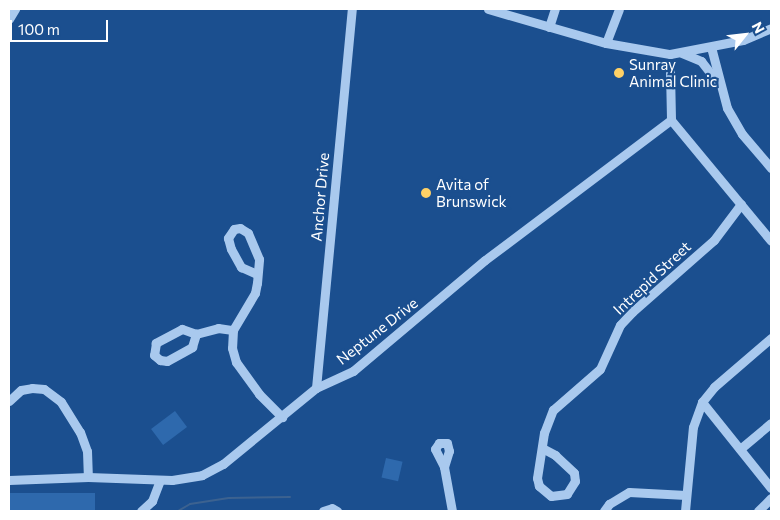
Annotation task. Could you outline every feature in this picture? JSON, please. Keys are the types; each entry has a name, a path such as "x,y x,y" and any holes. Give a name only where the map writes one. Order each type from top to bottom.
{"street":[{"path":"9,19 15,9"},
{"name":"Anchor Drive","path":"316,388 352,9"},
{"path":"488,9 606,44 642,52 680,52 743,40 771,28"},
{"path":"549,27 555,9"},
{"path":"606,44 619,9"},
{"path":"711,46 719,84 734,122 771,168"},
{"path":"680,52 700,61 719,84"},
{"path":"670,72 671,120 771,241"},
{"name":"Neptune Drive","path":"9,480 88,477 160,480 202,475 223,464 316,388 353,371 485,260 671,120"},
{"name":"Intrepid Street","path":"542,448 556,455 574,473 575,481 567,494 551,496 539,486 537,470 542,448 553,410 600,369 620,325 714,240 741,204"},
{"path":"258,274 241,267 231,249 228,238 234,229 240,228 248,233 259,260 258,274 254,293 233,330 232,348 236,362 259,394 282,417"},
{"path":"196,334 192,348 167,360 160,360 154,355 156,343 182,329 196,334 218,328 233,330"},
{"path":"685,511 693,427 702,402 714,387 771,338"},
{"path":"9,401 21,390 32,388 44,389 61,402 80,432 86,451 88,477"},
{"path":"702,402 771,488"},
{"path":"740,449 771,423"},
{"path":"444,467 452,511"},
{"path":"142,511 152,501 160,480"},
{"path":"604,511 609,504 629,492 686,494"},
{"path":"758,511 771,498"},
{"path":"323,511 332,508 337,511"}],"shaded area":[{"path":"175,411 187,427 163,445 151,429"},
{"path":"386,458 403,462 398,481 382,477"},
{"path":"9,493 95,493 95,511 9,511"}],"waterway":[{"path":"178,511 190,504 229,498 290,497"},
{"path":"81,511 104,511"}],"place":[{"name":"Sunray Animal Clinic","path":"619,73"},
{"name":"Avita of Brunswick","path":"426,193"}]}
